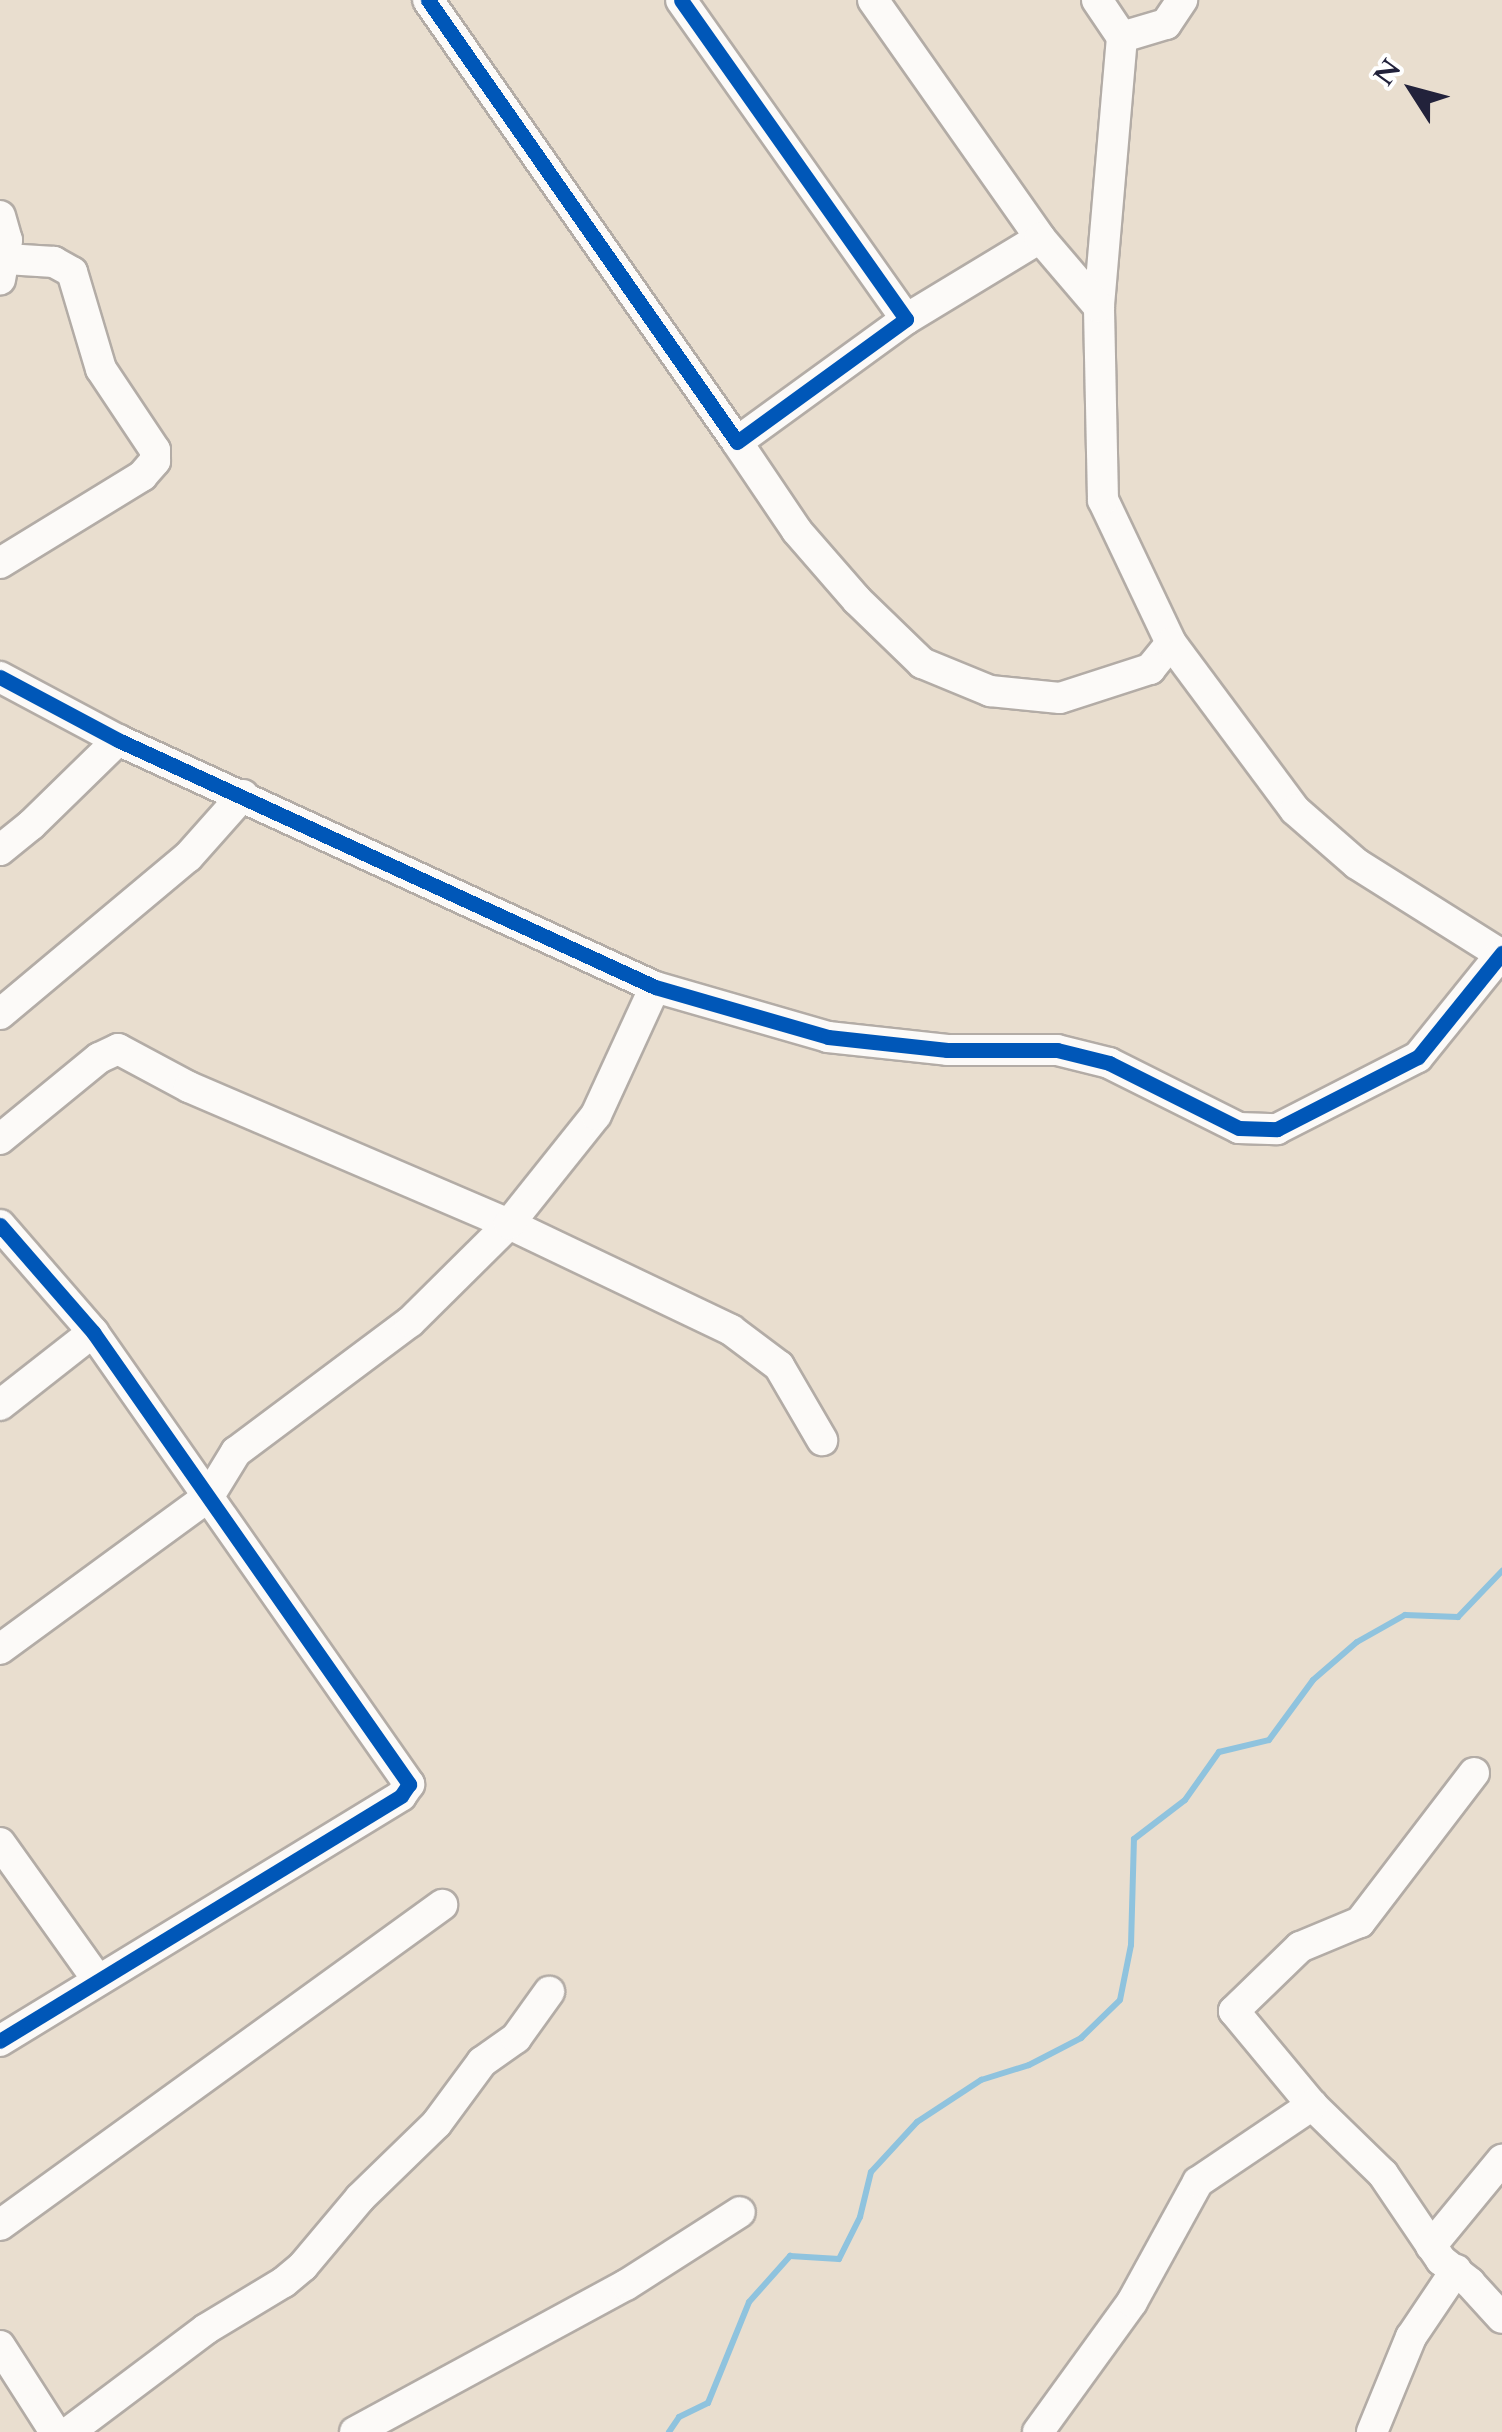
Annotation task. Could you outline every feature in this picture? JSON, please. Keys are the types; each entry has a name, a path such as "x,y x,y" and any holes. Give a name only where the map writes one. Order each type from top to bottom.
{"street":[{"path":"428,0 797,531 857,600 922,663 990,691 1060,698 1150,668 1172,643"},
{"path":"680,0 906,319"},
{"path":"873,0 1040,238 1100,307"},
{"path":"0,677 118,740 655,987 828,1038 946,1050 1057,1050 1109,1063 1239,1128 1260,1131 1276,1129 1418,1056 1501,956 1357,864 1294,810 1172,643 1103,500 1100,307 1122,37 1097,0"},
{"path":"1122,37 1166,24 1182,0"},
{"path":"0,216 3,269 54,262 72,272 101,369 155,450 154,461 142,476 0,563"},
{"path":"737,442 906,319 1040,238"},
{"path":"0,850 118,740"},
{"path":"0,1014 188,857 244,795"},
{"path":"0,1650 209,1496 236,1452 410,1322 509,1224 596,1115 655,987"},
{"path":"0,1139 99,1058 118,1049 212,1097 509,1224 750,1341 779,1366 822,1440"},
{"path":"0,1225 94,1332 408,1784 401,1796 0,2040"},
{"path":"0,1405 94,1332"},
{"path":"1474,1773 1360,1922 1300,1948 1234,2011 1312,2105 1383,2174 1431,2246 1502,2318"},
{"path":"0,1843 97,1979"},
{"path":"0,2225 442,1905"},
{"path":"69,2432 206,2329 284,2282 302,2266 360,2198 416,2148 482,2062 516,2038 549,1992"},
{"path":"1038,2432 1132,2302 1198,2182 1312,2105"},
{"path":"1431,2246 1502,2160"},
{"path":"355,2432 626,2285 740,2212"},
{"path":"1372,2432 1411,2338 1456,2270"},
{"path":"0,2346 55,2432"}],"waterway":[{"path":"669,2432 679,2417 708,2403 749,2302 790,2256 839,2259 860,2217 871,2172 917,2122 981,2080 1029,2065 1081,2038 1120,2000 1131,1945 1134,1839 1185,1800 1219,1752 1269,1740 1313,1680 1357,1642 1405,1615 1458,1617 1502,1571"}],"cycle path":[{"path":"428,0 737,442 906,319 681,0"},
{"path":"0,677 118,740 655,987 828,1037 947,1050 1057,1050 1109,1063 1239,1128 1277,1129 1418,1057 1502,953"},
{"path":"0,1225 93,1332 409,1784 401,1796 0,2041"}]}
